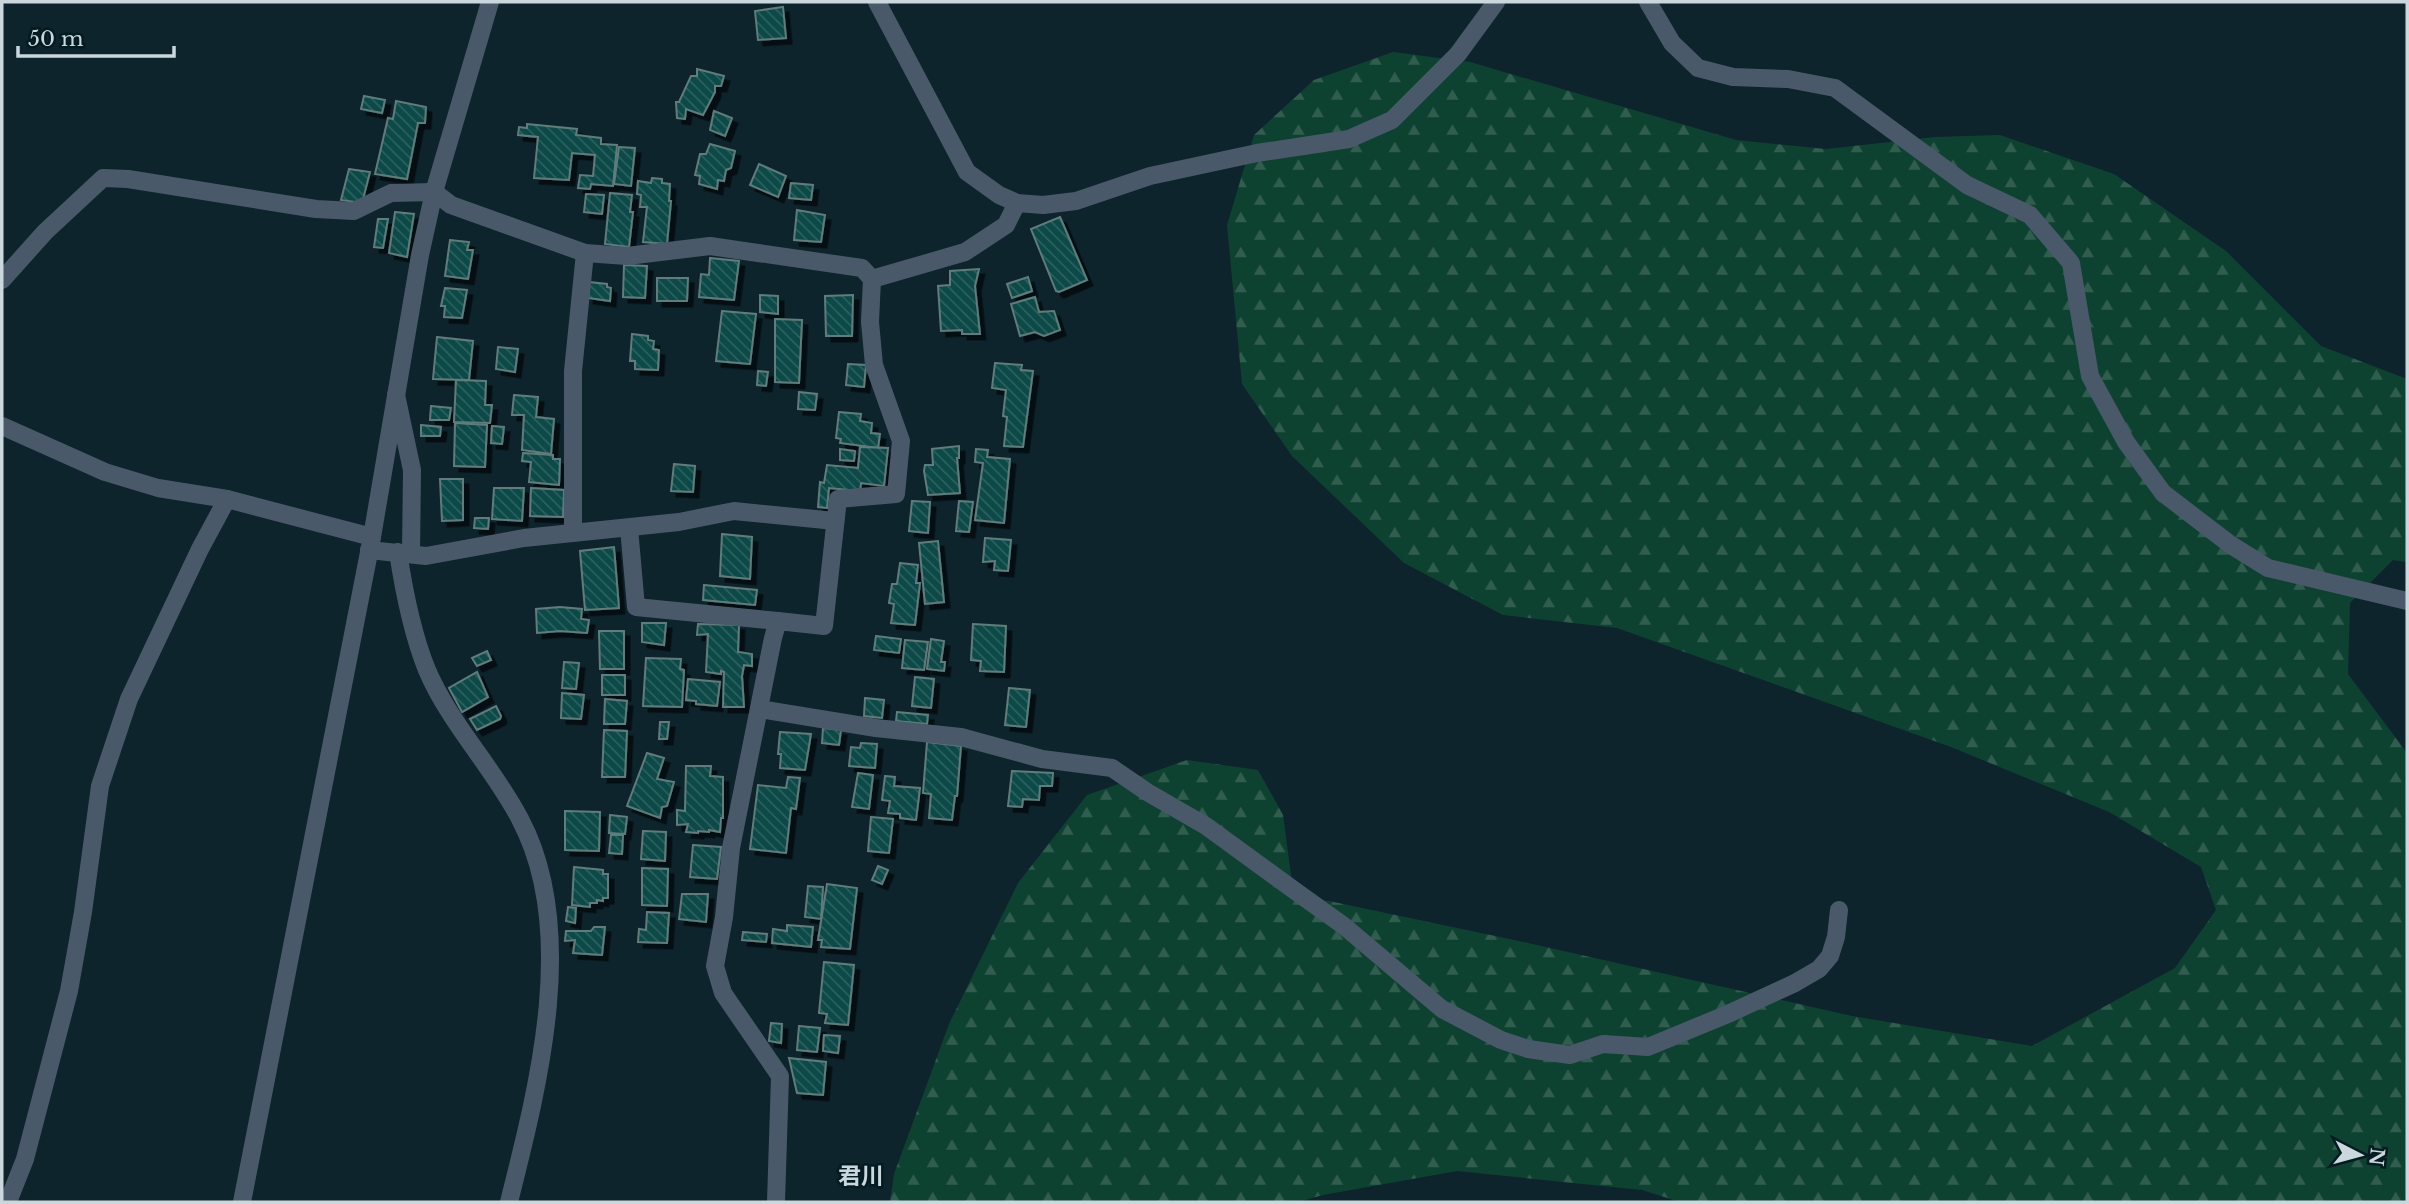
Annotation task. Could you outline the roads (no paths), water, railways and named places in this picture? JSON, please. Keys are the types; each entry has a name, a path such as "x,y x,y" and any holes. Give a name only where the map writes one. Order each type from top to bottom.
{"street":[{"path":"242,1202 370,543 395,392 434,192 490,2"},
{"path":"877,2 967,172 999,195 1017,203 1043,205 1076,201 1150,176 1257,153 1349,139 1392,120 1458,54 1496,2"},
{"path":"1648,2 1672,43 1698,68 1733,77 1788,79 1835,88 1967,185 2030,215 2071,263 2090,376 2126,442 2163,493 2231,545 2268,568 2407,601"},
{"path":"2,280 45,232 103,177 329,210 354,211 391,192 434,192 451,205 585,253 627,256 710,246 862,268 872,279 870,322 874,365 901,441 895,494 838,499 824,626 636,607 629,528"},
{"path":"872,279 965,252 1006,225 1017,203"},
{"path":"573,533 573,370 585,253"},
{"path":"395,392 412,470 404,553 405,600 428,671 454,718 520,819 537,860 545,900 551,963 544,1037 527,1131 509,1202"},
{"path":"2,426 105,472 158,488 227,499 404,553 426,556 478,545 678,523 734,511 835,521"},
{"path":"8,1202 25,1159 69,991 100,786 129,699 200,549 227,499"},
{"path":"776,1202 779,1076 723,993 715,966 724,917 731,848 778,621"},
{"path":"759,709 876,728 961,737 1042,759 1112,768 1206,826 1344,926 1442,1009 1501,1040 1528,1049 1570,1055 1603,1044 1648,1047 1728,1014 1819,969 1830,956 1836,937 1839,910"}],"district":[{"name":"君川","path":"861,1176"}]}
